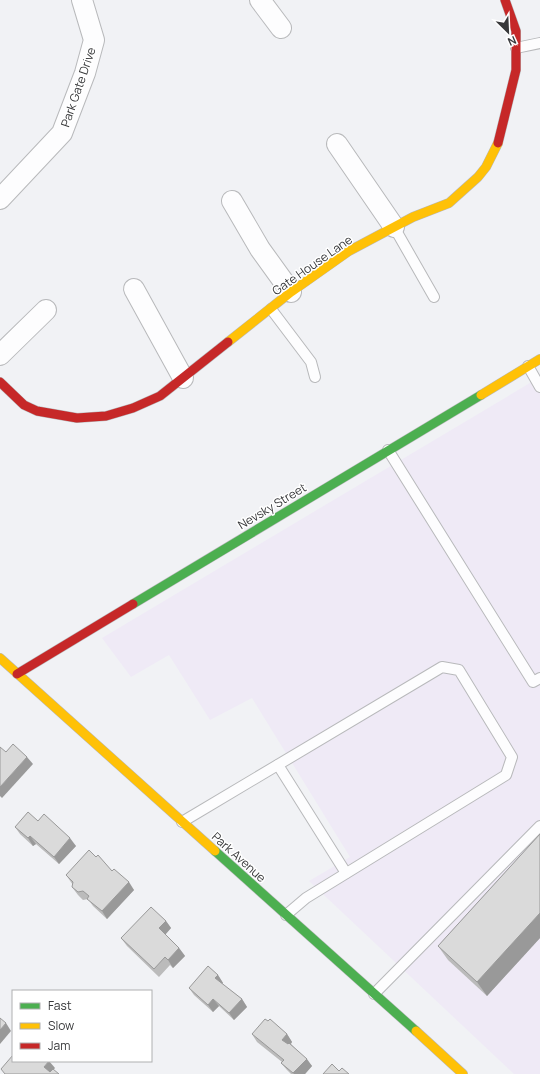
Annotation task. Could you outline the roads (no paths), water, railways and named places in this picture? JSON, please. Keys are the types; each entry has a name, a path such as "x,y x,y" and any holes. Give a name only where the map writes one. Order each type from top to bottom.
{"street":[{"name":"Park Gate Drive","path":"0,199 62,133 85,73 94,40 82,0"},
{"path":"260,0 281,28"},
{"name":"Gate House Lane","path":"0,382 28,407 56,416 100,418 129,411 142,406 160,396 291,292 349,251 394,227 449,202 460,195 486,167 498,145 505,122 516,70 516,32 505,0"},
{"path":"337,144 394,227"},
{"path":"232,202 260,249 291,292"},
{"path":"134,289 184,378"},
{"path":"0,355 46,310"},
{"name":"Nevsky Street","path":"17,674 540,359"},
{"name":"Park Avenue","path":"0,658 463,1074"}],"lane":[{"path":"516,48 540,43"},
{"path":"394,227 434,297"},
{"path":"271,309 311,362 316,377"},
{"path":"528,366 540,387"},
{"path":"388,450 532,682 540,678"},
{"path":"182,822 442,667 459,670 512,757 506,775 306,898 286,916"},
{"path":"278,765 346,873"},
{"path":"374,994 540,826"}]}
